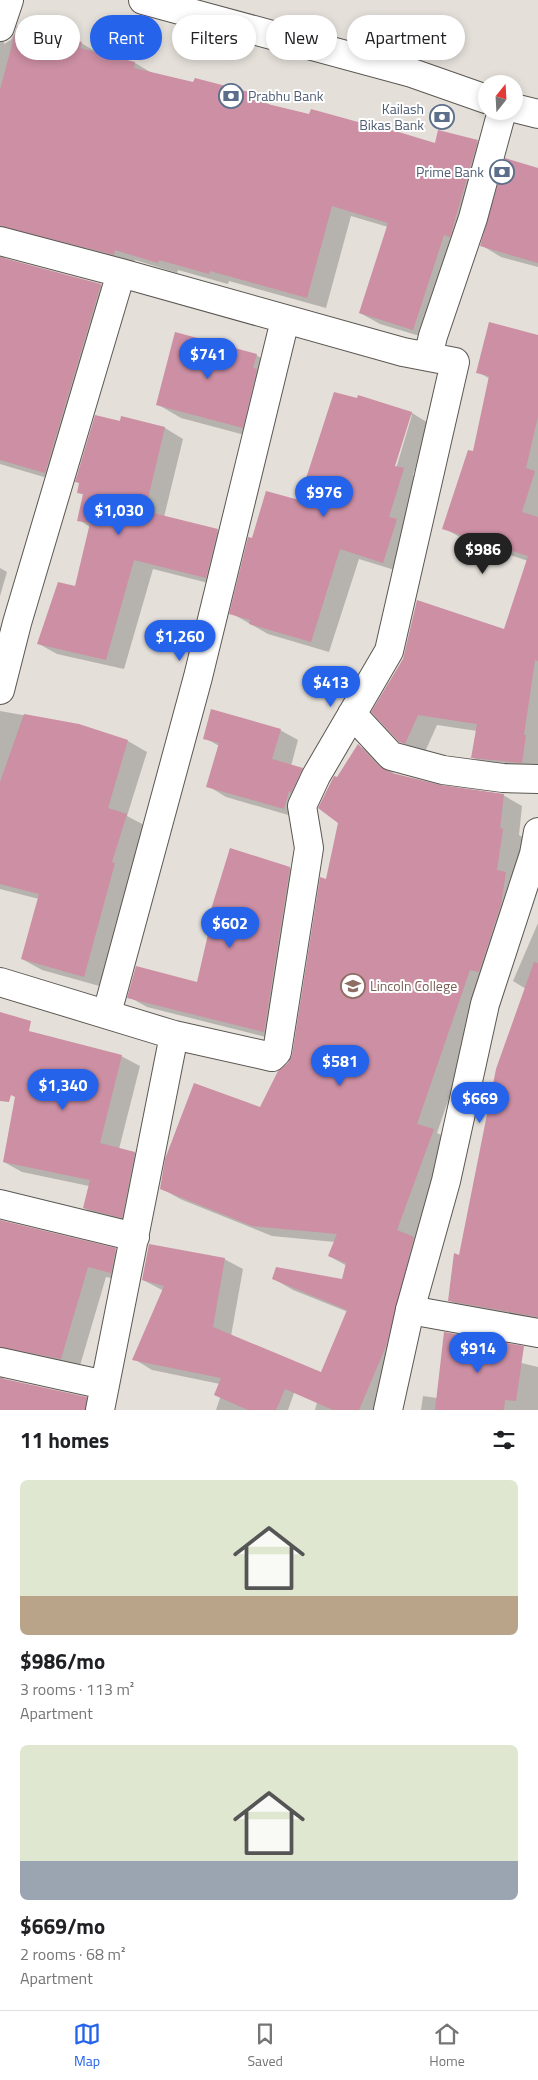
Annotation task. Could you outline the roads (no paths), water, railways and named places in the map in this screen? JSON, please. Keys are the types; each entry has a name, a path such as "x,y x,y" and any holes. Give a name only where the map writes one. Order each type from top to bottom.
{"street":[{"path":"0,27 8,0"},
{"path":"143,0 412,73 478,96"},
{"path":"523,110 538,114"},
{"path":"428,357 433,336 473,218 500,120"},
{"path":"0,241 403,352 455,362 389,651 316,776 302,806 309,848 276,1052 272,1057 174,1035 107,1013 0,982"},
{"path":"0,690 17,623 121,273"},
{"path":"107,1013 198,677 285,320"},
{"path":"352,714 391,756 443,770 503,778 538,779"},
{"path":"388,1410 410,1310 446,1181 485,1004 537,847"},
{"path":"0,1362 102,1398 174,1035"},
{"path":"0,1204 135,1237"},
{"path":"410,1310 538,1333"}],"place":[{"name":"Prabhu Bank","path":"231,96"},
{"name":"Kailash Bikas Bank","path":"442,117"},
{"name":"Prime Bank","path":"502,172"},
{"name":"Lincoln College","path":"353,986"}]}
